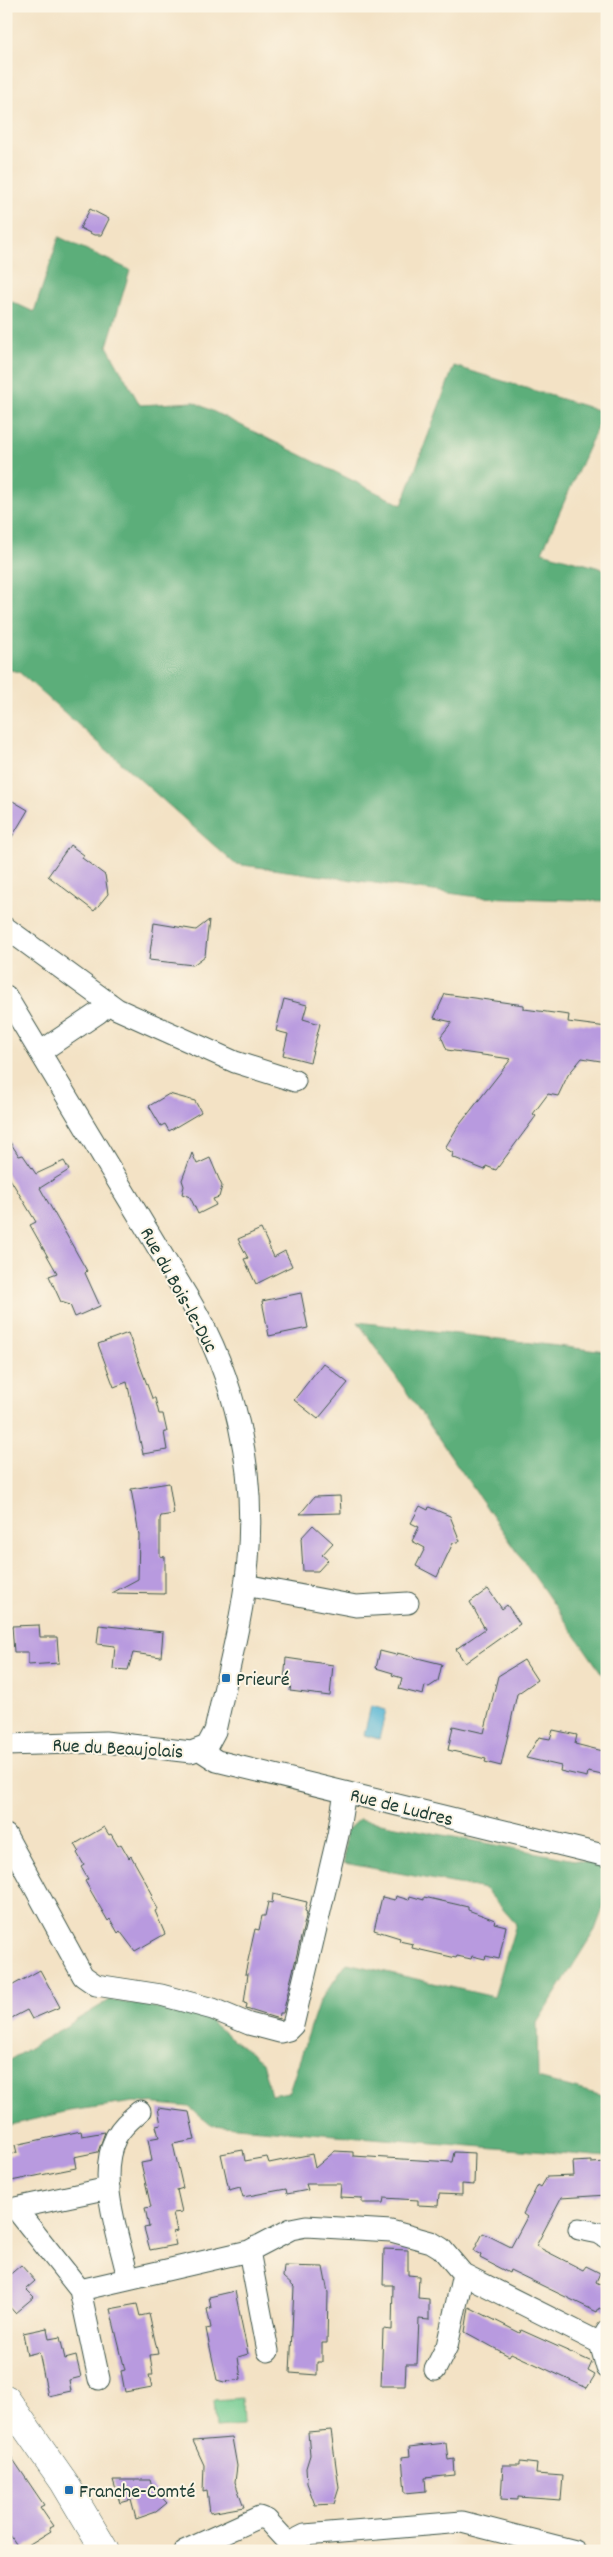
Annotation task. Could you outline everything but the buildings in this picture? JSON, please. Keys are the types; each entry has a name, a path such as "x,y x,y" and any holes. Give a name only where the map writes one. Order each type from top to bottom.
{"street":[{"path":"6,928 108,1003 140,1021 235,1062 295,1081"},
{"name":"Rue du Bois-le-Duc","path":"6,996 197,1312 223,1369 240,1428 247,1472 250,1525 245,1585 215,1731 210,1742 200,1750"},
{"path":"40,1052 98,1013 108,1003"},
{"path":"245,1585 356,1606 408,1603"},
{"name":"Rue du Beaujolais","path":"6,1745 105,1742 183,1752 200,1750"},
{"name":"Rue de Ludres","path":"200,1750 217,1761 607,1856"},
{"path":"6,1835 84,1976 96,1985 161,1995 213,2009 249,2024 280,2032 288,2030 293,2025 337,1843 345,1792"},
{"path":"128,2278 109,2188 109,2162 115,2138 121,2128 140,2111"},
{"path":"99,2379 80,2290 11,2209 109,2188"},
{"path":"80,2290 250,2251 291,2230 306,2226 391,2231 431,2242 441,2248 463,2274 604,2337 607,2368"},
{"path":"579,2229 599,2233 607,2238"},
{"path":"250,2251 268,2351"},
{"path":"435,2370 447,2346 463,2274"},
{"path":"6,2399 64,2482 105,2551"},
{"path":"184,2551 259,2517 267,2520 290,2548 298,2538 306,2535 462,2522 575,2551"}],"green space":[{"path":"59,237 130,270 107,346 140,405 194,402 402,505 454,366 604,412 542,552 607,570 607,901 478,897 235,864 19,672 6,669 6,299 34,312"},
{"path":"358,1322 607,1352 607,1681"},
{"path":"359,1819 607,1866 607,1898 595,1930 537,2023 538,2078 607,2097 607,2157 211,2125 189,2107 134,2102 69,2111 6,2126 6,2062 110,2000 202,2015 262,2062 271,2095 289,2092 319,2002 347,1963 494,1997 516,1924 485,1889 344,1863 346,1831"},
{"path":"242,2398 243,2425 216,2427 214,2400"}],"water":[{"path":"371,1706 386,1710 379,1739 364,1735"}],"place":[{"name":"Prieuré","path":"226,1678"},
{"name":"Franche-Comté","path":"69,2490"}]}
